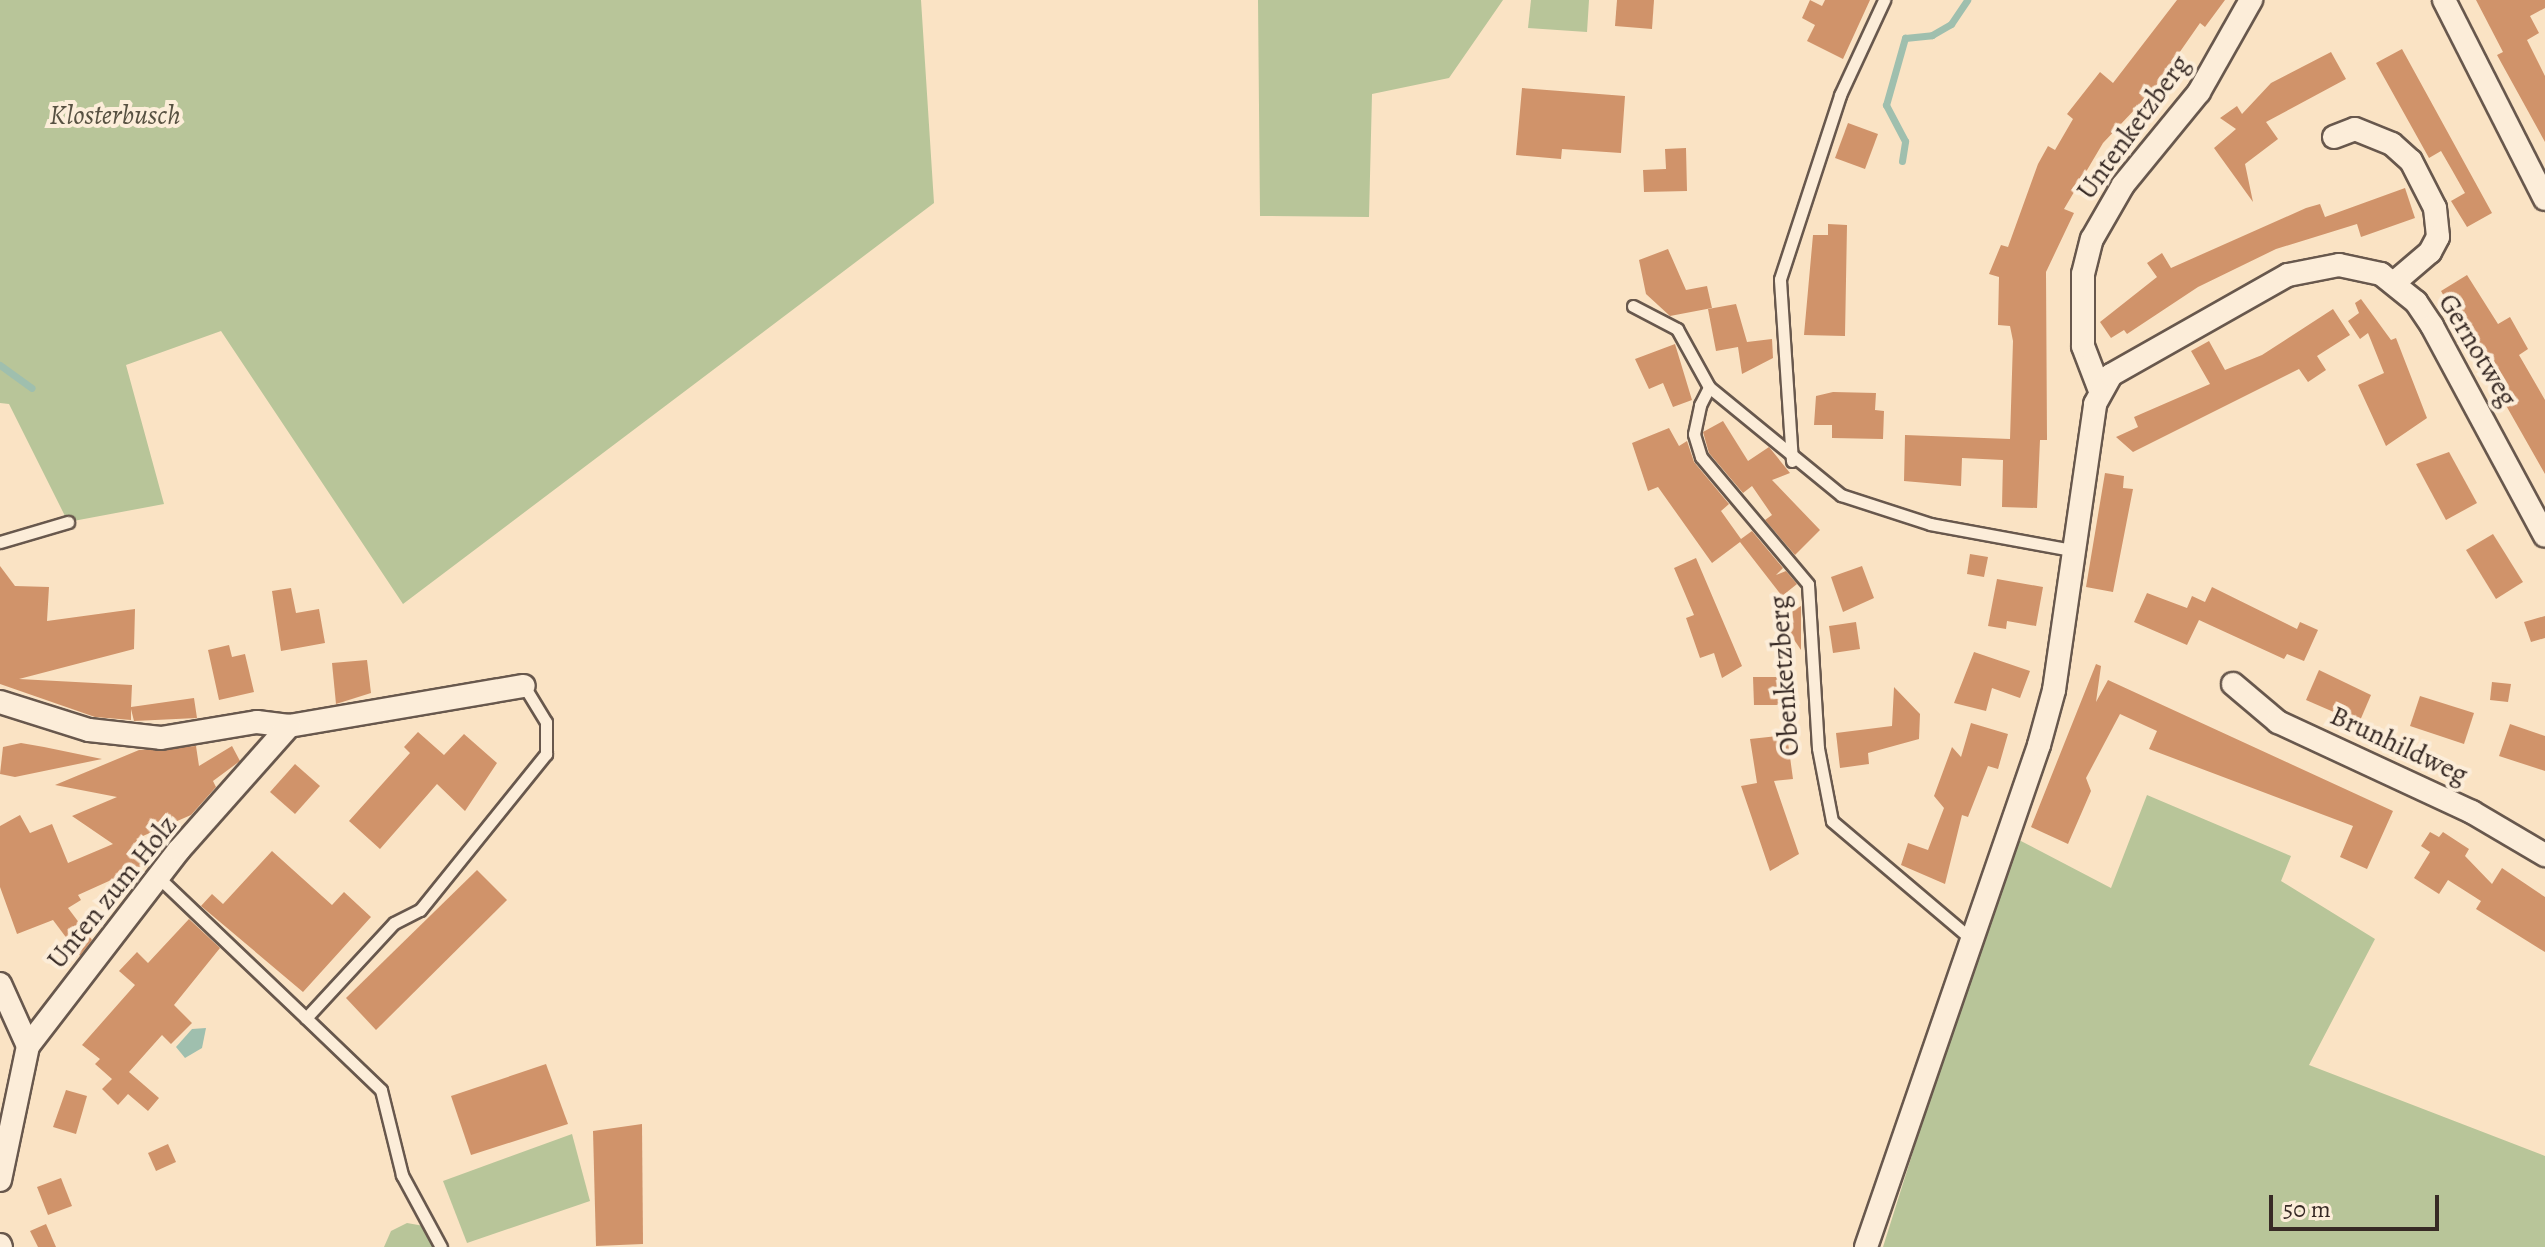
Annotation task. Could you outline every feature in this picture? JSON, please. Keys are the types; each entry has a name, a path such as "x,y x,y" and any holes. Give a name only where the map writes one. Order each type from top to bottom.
{"street":[{"name":"Untenketzberg","path":"2099,388 2083,346 2083,274 2092,239 2123,185 2199,92 2251,0"},
{"path":"2444,0 2545,199"},
{"path":"1866,1247 2043,731 2099,388 2161,345 2288,275 2339,265 2395,282 2438,237 2435,208 2411,161 2392,144 2355,129 2334,137"},
{"name":"Gernotweg","path":"2395,282 2432,326 2545,536"},
{"name":"Brunhildweg","path":"2233,684 2278,722 2472,812 2545,855"},
{"path":"2,707 133,739 257,722 289,726 524,686"},
{"name":"Unten zum Holz","path":"28,1046 158,877 289,726"},
{"path":"0,984 28,1046 0,1180"}],"lane":[{"path":"1792,461 1780,279 1840,95 1884,0"},
{"path":"1633,306 1677,329 1709,387 1792,461 1841,495 1944,527 2072,550"},
{"name":"Obenketzberg","path":"1709,387 1695,421 1701,457 1808,584 1818,748 1832,821 1970,938"},
{"path":"0,542 68,522"},
{"path":"306,1018 394,923 420,910 546,754 546,722 524,686"},
{"path":"158,877 381,1090 402,1175 441,1247"}],"green space":[{"name":"Klosterbusch","path":"0,0 921,0 934,203 403,604 221,331 126,365 164,504 68,522 9,404 0,403"},
{"path":"1258,0 1503,0 1449,78 1372,94 1369,217 1260,216"},
{"path":"1531,0 1589,0 1587,32 1528,28"},
{"path":"2147,795 2291,856 2281,881 2375,939 2309,1065 2545,1156 2545,1247 1883,1247 1976,952 2019,840 2111,888"},
{"path":"572,1134 590,1201 467,1243 443,1181"},
{"path":"407,1223 424,1226 438,1247 384,1247 391,1231"}],"shaded area":[{"path":"206,1028 202,1048 185,1058 176,1047 192,1029"}],"building":[{"path":"1617,0 1654,0 1652,29 1615,26"},
{"path":"1810,0 1822,6 1825,0 1870,0 1843,59 1807,41 1815,25 1802,18"},
{"path":"2177,0 2225,0 2205,27 2200,23 2154,89 2103,143 2064,209 2074,213 2046,272 2047,440 2040,440 2037,508 2002,507 2003,460 1962,458 1961,486 1904,481 1905,435 2010,439 2013,341 2010,326 1998,325 1999,277 1989,274 2001,245 2008,247 2038,164 2048,146 2055,150 2073,119 2067,114 2100,72 2113,83"},
{"path":"2476,0 2545,0 2545,8 2530,16 2539,33 2527,40 2545,76 2545,142 2497,55 2503,52"},
{"path":"2402,49 2492,213 2467,227 2451,201 2465,193 2441,151 2429,158 2376,63"},
{"path":"2331,52 2346,79 2266,122 2278,139 2245,164 2253,202 2214,148 2236,129 2220,118 2237,106 2242,114 2271,83"},
{"path":"1522,88 1625,96 1621,153 1562,149 1561,159 1516,155"},
{"path":"1848,123 1878,134 1865,169 1835,158"},
{"path":"1686,148 1687,191 1644,192 1643,170 1666,169 1665,149"},
{"path":"2405,188 2415,218 2361,237 2357,224 2276,249 2198,287 2127,334 2124,330 2111,338 2100,322 2157,277 2147,263 2162,253 2171,268 2306,208 2320,204 2325,217"},
{"path":"1828,224 1847,225 1845,336 1804,335 1813,235 1828,235"},
{"path":"1668,249 1686,290 1707,286 1712,308 1670,316 1646,294 1639,260"},
{"path":"2467,275 2498,324 2510,317 2528,349 2519,355 2545,400 2545,474 2441,291"},
{"path":"2361,299 2391,340 2396,338 2427,418 2386,446 2358,385 2384,373 2368,333 2360,339 2348,321 2359,313 2355,303"},
{"path":"1736,304 1747,342 1772,339 1773,358 1742,374 1738,347 1716,351 1708,309"},
{"path":"2333,309 2350,335 2317,356 2326,370 2308,382 2299,369 2133,452 2116,437 2138,427 2134,417 2210,384 2191,351 2209,341 2225,370 2262,355"},
{"path":"1675,344 1692,400 1673,407 1663,383 1649,389 1635,359"},
{"path":"1833,392 1876,393 1875,410 1884,411 1883,439 1832,438 1832,425 1814,425 1816,396"},
{"path":"1723,421 1748,461 1769,447 1790,473 1772,480 1820,530 1795,555 1765,520 1772,515 1752,486 1743,493 1709,453 1703,432"},
{"path":"1669,428 1679,446 1687,441 1694,462 1729,504 1721,511 1741,539 1752,531 1783,568 1776,575 1786,571 1797,584 1782,596 1740,542 1712,563 1658,487 1648,491 1632,443"},
{"path":"2449,452 2477,503 2446,520 2416,464"},
{"path":"2105,473 2124,476 2123,488 2133,489 2113,592 2086,587"},
{"path":"2493,534 2523,582 2496,599 2466,550"},
{"path":"1970,554 1988,557 1984,577 1967,574"},
{"path":"1696,558 1742,666 1722,678 1714,653 1700,658 1686,618 1694,615 1674,568"},
{"path":"0,566 15,586 49,587 47,621 135,609 134,649 19,679 132,685 131,707 194,698 197,718 134,721 131,709 131,720 95,717 0,684"},
{"path":"1862,566 1874,598 1843,612 1831,577"},
{"path":"1997,579 2043,587 2036,626 2007,621 2006,629 1988,626"},
{"path":"2212,587 2297,629 2300,622 2318,630 2304,661 2287,654 2284,659 2199,620 2187,645 2134,622 2147,593 2187,608 2192,596 2205,602"},
{"path":"291,588 296,613 319,609 325,643 281,651 272,591"},
{"path":"1801,606 1801,650 1780,619"},
{"path":"2545,616 2545,638 2531,642 2524,622"},
{"path":"1856,622 1860,649 1833,653 1829,626"},
{"path":"229,645 232,657 245,654 254,692 219,700 208,650"},
{"path":"1974,652 2030,671 2020,698 1992,688 1986,711 1954,703"},
{"path":"367,660 371,693 336,704 332,663"},
{"path":"2096,664 2101,666 2096,702 2108,680 2393,811 2367,869 2340,857 2353,826 2149,749 2157,731 2120,714 2086,778 2091,791 2068,844 2031,827"},
{"path":"2319,670 2371,695 2359,723 2306,700"},
{"path":"1753,677 1783,677 1784,705 1754,705"},
{"path":"2492,682 2511,684 2508,702 2490,700"},
{"path":"1894,687 1920,714 1919,739 1868,753 1869,764 1840,768 1836,733 1892,726"},
{"path":"2420,696 2474,713 2464,744 2410,726"},
{"path":"1971,723 2008,734 1998,769 1988,766 1968,817 1962,815 1945,884 1901,865 1908,843 1928,850 1944,808 1934,796 1952,747 1961,757"},
{"path":"2510,724 2545,736 2545,771 2499,756"},
{"path":"418,732 444,755 464,734 497,763 465,811 437,784 380,849 349,821 410,753 404,747"},
{"path":"1787,735 1793,779 1774,781 1799,854 1770,871 1741,786 1757,783 1750,739"},
{"path":"21,743 102,759 15,777 0,774 3,747"},
{"path":"196,746 199,766 232,746 240,761 213,781 216,787 191,815 136,839 151,850 140,867 78,895 81,900 68,908 92,940 80,956 53,920 17,934 0,887 0,826 20,815 30,833 52,824 68,863 113,844 72,816 117,797 55,785 139,750"},
{"path":"295,764 320,786 295,814 270,792"},
{"path":"2430,832 2439,837 2443,832 2469,849 2465,856 2492,884 2502,868 2545,897 2545,952 2476,909 2481,901 2448,880 2439,894 2414,878 2430,852 2421,846"},
{"path":"272,851 332,905 344,892 371,917 303,992 201,906 212,894 223,904"},
{"path":"477,870 507,900 376,1030 346,998"},
{"path":"189,919 220,948 174,1005 192,1023 171,1044 162,1035 129,1072 159,1098 148,1111 128,1094 118,1105 102,1089 112,1079 95,1064 100,1059 82,1045 135,985 119,971 137,952 148,963"},
{"path":"546,1064 568,1124 471,1155 451,1096"},
{"path":"66,1090 87,1096 76,1134 53,1127"},
{"path":"642,1124 643,1244 596,1246 593,1131"},
{"path":"168,1144 176,1162 156,1171 148,1153"},
{"path":"61,1178 72,1206 48,1215 37,1187"},
{"path":"46,1224 56,1247 38,1247 30,1231"}],"waterway":[{"path":"1902,161 1905,141 1886,105 1905,38 1932,35 1951,24 1967,0"},
{"path":"0,365 32,388"}]}
